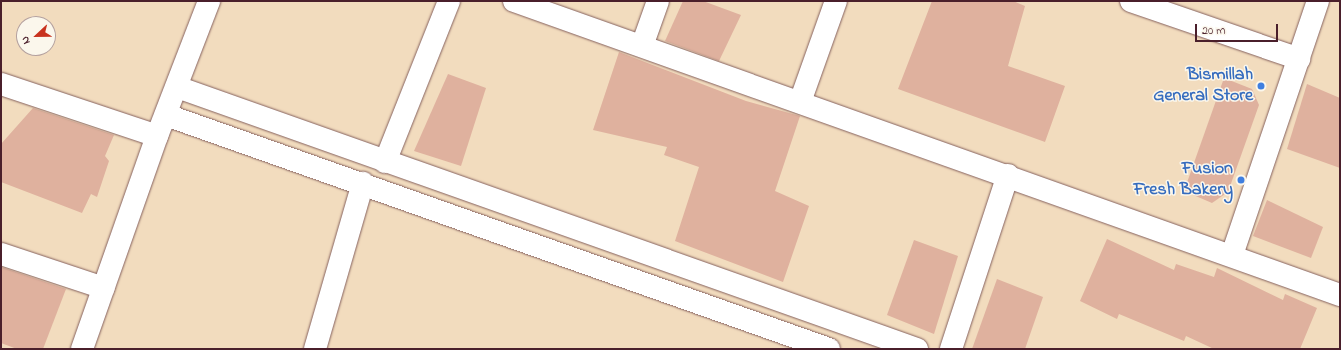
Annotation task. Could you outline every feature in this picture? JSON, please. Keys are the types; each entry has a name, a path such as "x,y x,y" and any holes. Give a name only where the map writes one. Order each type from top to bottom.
{"street":[{"path":"82,349 157,136 210,1"},
{"path":"385,162 449,1"},
{"path":"514,1 1008,175 1340,295"},
{"path":"642,46 658,1"},
{"path":"800,102 836,1"},
{"path":"1131,1 1299,59"},
{"path":"1232,255 1318,1"},
{"path":"1,84 157,136"},
{"path":"177,87 385,162 917,349"},
{"path":"166,115 363,183 829,349"},
{"path":"951,349 1008,175"},
{"path":"315,349 363,183"},
{"path":"1,254 104,288"}],"building":[{"path":"683,1 703,1 741,15 719,61 665,41"},
{"path":"932,1 1013,1 1025,6 1008,66 1065,86 1045,142 898,89"},
{"path":"619,52 746,101 800,116 775,191 809,206 783,282 675,241 699,167 664,155 667,147 593,130"},
{"path":"448,74 486,88 461,166 414,151"},
{"path":"1224,78 1252,89 1259,105 1228,192 1212,203 1184,191"},
{"path":"1307,84 1340,98 1340,168 1287,149"},
{"path":"33,108 114,135 105,156 109,161 97,197 91,194 82,213 1,182 1,144"},
{"path":"1267,200 1323,227 1311,258 1253,236"},
{"path":"1107,239 1174,270 1176,264 1214,277 1217,268 1283,300 1285,294 1317,308 1300,349 1214,349 1186,336 1184,341 1119,314 1117,319 1080,301"},
{"path":"914,240 958,256 934,334 887,315"},
{"path":"1,267 66,289 43,349 17,349 1,343"},
{"path":"997,279 1043,297 1025,349 972,349"}],"place":[{"name":"Bismillah General Store","path":"1261,86"},
{"name":"Fusion Fresh Bakery","path":"1241,180"}]}
